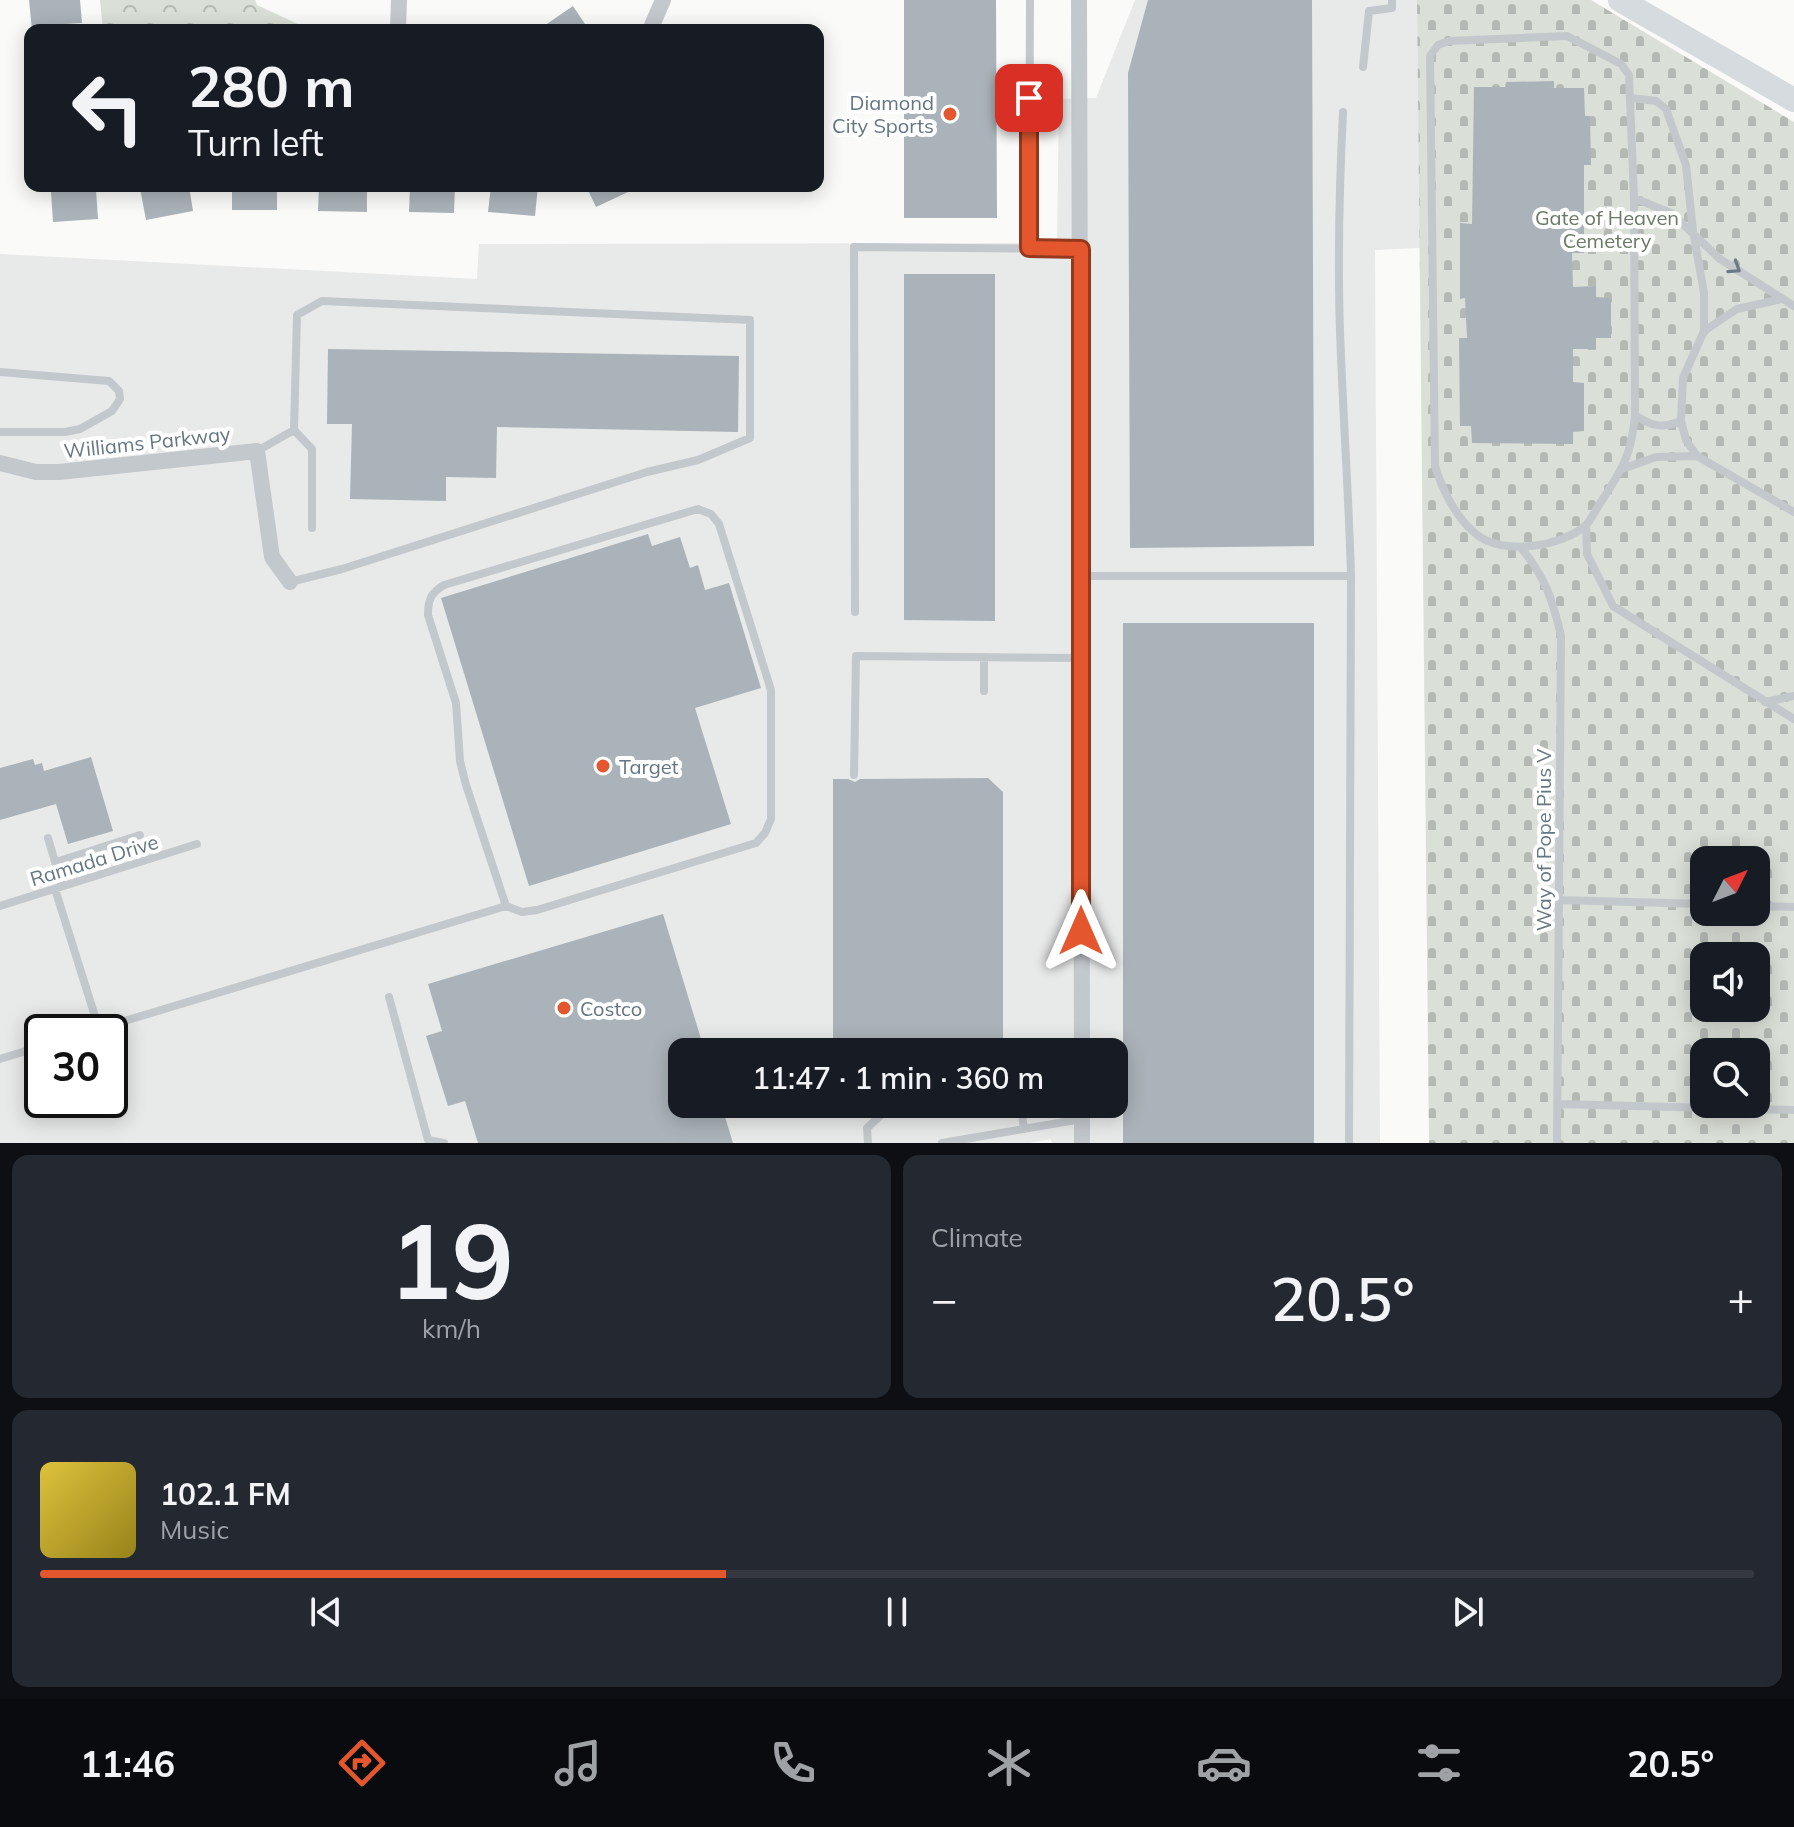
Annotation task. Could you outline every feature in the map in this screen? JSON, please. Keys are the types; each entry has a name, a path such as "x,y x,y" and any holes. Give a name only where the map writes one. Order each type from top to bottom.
{"main road":[{"path":"1620,0 1794,100"}],"street":[{"path":"398,24 399,0"},
{"path":"653,24 663,0"},
{"path":"1079,0 1082,1038"},
{"name":"Williams Parkway","path":"0,463 36,472 59,472 257,451 272,557 290,582"},
{"path":"1082,1118 1082,1143"}],"lane":[{"path":"1029,248 1030,0"},
{"path":"1363,67 1369,11 1392,8 1392,0"},
{"path":"1574,38 1621,64 1629,75 1631,98 1635,415 1632,447 1622,469 1586,525 1549,544 1521,548 1494,544 1476,535 1441,487 1435,466 1430,56 1438,45 1449,41 1574,38"},
{"path":"1631,98 1656,101 1666,109 1686,165 1704,293 1704,331 1683,378 1681,421 1686,440 1697,456 1794,512"},
{"path":"1343,112 1339,205 1341,356 1351,576 1349,1143"},
{"path":"1634,198 1671,213 1720,259 1794,306"},
{"path":"855,612 854,247 1081,249"},
{"path":"1704,331 1737,309 1782,299"},
{"path":"290,582 342,569 647,472 698,460 750,438 750,320 322,301 297,315 294,430 312,449 312,528"},
{"path":"0,372 109,381 119,391 120,399 112,411 80,429 65,432 0,432"},
{"path":"1635,415 1648,424 1666,428 1681,421"},
{"path":"257,451 294,430"},
{"path":"1622,469 1656,457 1697,456"},
{"path":"128,1020 506,906 522,912 537,910 756,843 771,819 771,690 719,524 711,514 698,509 444,585 428,600 428,615 456,703 460,761 466,785 506,906"},
{"path":"1586,525 1587,554 1613,606 1794,719"},
{"name":"Way of Pope Pius V","path":"1521,548 1533,562 1552,596 1561,636 1557,1143"},
{"path":"1080,576 1351,576"},
{"path":"854,775 856,656 1080,658"},
{"path":"984,657 984,691"},
{"path":"1765,702 1794,696"},
{"path":"56,862 140,835"},
{"path":"48,838 95,1014"},
{"name":"Ramada Drive","path":"0,906 197,844"},
{"path":"1558,900 1690,904"},
{"path":"1770,906 1794,907"},
{"path":"389,997 428,1140 444,1143"},
{"path":"0,1059 24,1052"},
{"path":"1557,1104 1794,1110"},
{"path":"868,1143 867,1128 878,1118"},
{"path":"1022,1118 1024,1129"},
{"path":"942,1143 1024,1129 1059,1118"}],"shaded area":[{"path":"1135,0 1417,0 1420,248 1375,250 1380,1143 1052,1143 1051,1139 1029,1143 0,1143 0,254 477,279 479,244 1057,243 1059,99 1096,98"}],"green space":[{"path":"100,0 255,0 257,5 298,24 102,24"},
{"name":"Gate of Heaven Cemetery","path":"1417,0 1591,0 1794,122 1794,1143 1429,1143"}],"building":[{"path":"29,0 80,0 82,23 31,24"},
{"name":"Diamond City Sports","path":"904,0 996,0 997,218 904,218"},
{"path":"1148,0 1312,0 1314,546 1130,548 1128,73"},
{"path":"573,6 585,24 547,24"},
{"path":"1554,81 1554,88 1584,88 1585,116 1590,116 1591,165 1584,165 1584,253 1572,253 1573,287 1596,286 1596,297 1611,298 1611,338 1596,338 1596,349 1573,349 1573,382 1584,383 1584,431 1573,432 1573,444 1472,443 1471,426 1460,426 1459,338 1467,338 1465,298 1460,299 1460,223 1472,224 1474,87 1505,87 1506,82"},
{"path":"51,192 96,192 98,219 53,222"},
{"path":"141,192 190,192 193,211 146,220"},
{"path":"232,192 277,192 277,210 232,210"},
{"path":"319,192 367,192 367,212 318,211"},
{"path":"410,192 455,192 454,213 409,212"},
{"path":"490,192 537,192 535,216 488,212"},
{"path":"589,192 628,192 596,207"},
{"path":"904,274 995,274 995,621 904,620"},
{"path":"328,349 739,356 738,432 497,427 496,478 446,477 446,501 350,499 352,424 327,424"},
{"name":"Target","path":"648,534 652,546 680,537 690,568 698,565 705,590 729,583 761,688 695,708 731,824 529,886 441,598"},
{"path":"1123,623 1314,623 1314,1143 1123,1143 1123,1118 1128,1118 1128,1038 1123,1038"},
{"path":"91,757 113,831 68,844 56,804 0,820 0,768 33,759 35,765 42,763 44,771"},
{"path":"988,778 1003,792 1003,1038 833,1038 833,779 855,782 860,779"},
{"name":"Costco","path":"663,914 701,1038 668,1038 668,1118 725,1118 733,1143 478,1143 465,1101 448,1106 426,1036 442,1031 428,984"}],"place":[{"name":"Diamond City Sports","path":"950,114"},
{"name":"Target","path":"603,766"},
{"name":"Costco","path":"564,1008"}],"route":[{"path":"1029,98 1029,248 1081,249 1081,931"}]}
